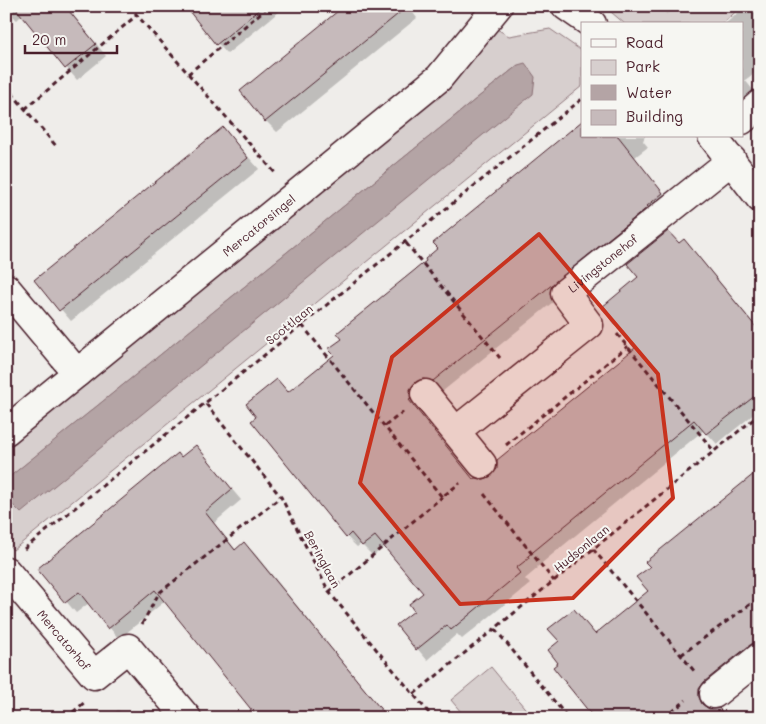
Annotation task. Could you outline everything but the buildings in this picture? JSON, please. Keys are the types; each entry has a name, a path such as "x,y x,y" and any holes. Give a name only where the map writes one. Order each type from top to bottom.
{"street":[{"name":"Mercatorsingel","path":"6,431 439,78 498,6"},
{"path":"566,6 589,22"},
{"path":"744,118 760,104"},
{"path":"721,144 760,198"},
{"name":"Livingstonehof","path":"589,325 565,293 721,144"},
{"path":"6,288 77,373"},
{"path":"456,431 589,325"},
{"path":"425,394 456,431 476,470"},
{"name":"Mercatorhof","path":"14,561 94,674 128,648"},
{"path":"128,648 187,718"},
{"path":"714,694 756,667"}],"path":[{"path":"129,6 294,196"},
{"path":"188,74 269,6"},
{"path":"25,109 137,15"},
{"path":"6,86 56,146"},
{"name":"Scottlaan","path":"14,561 581,100"},
{"path":"406,242 519,381"},
{"path":"302,325 442,497"},
{"path":"589,325 611,327 714,451"},
{"path":"329,592 442,497 628,346"},
{"name":"Beringlaan","path":"206,404 281,497 329,592 433,718"},
{"name":"Hudsonlaan","path":"414,694 760,414"},
{"path":"476,470 554,581"},
{"path":"128,648 159,593 281,497"},
{"path":"593,550 714,694"},
{"path":"681,656 760,597"},
{"path":"756,600 760,604"},
{"path":"495,629 568,718"}],"highlighted area":[{"path":"539,234 658,374 673,498 573,598 460,604 360,483 392,357"}],"green space":[{"path":"604,6 660,6 666,13 681,6 742,6 724,22 623,22"},
{"path":"495,28 509,36 550,29 581,50 581,87 13,550 6,542 6,496 8,500 518,65 6,480 6,443 468,65"},
{"path":"491,667 533,718 466,718 451,700"}],"water":[{"path":"525,63 535,77 533,94 21,513 8,500 6,480 8,478 518,65"}]}
